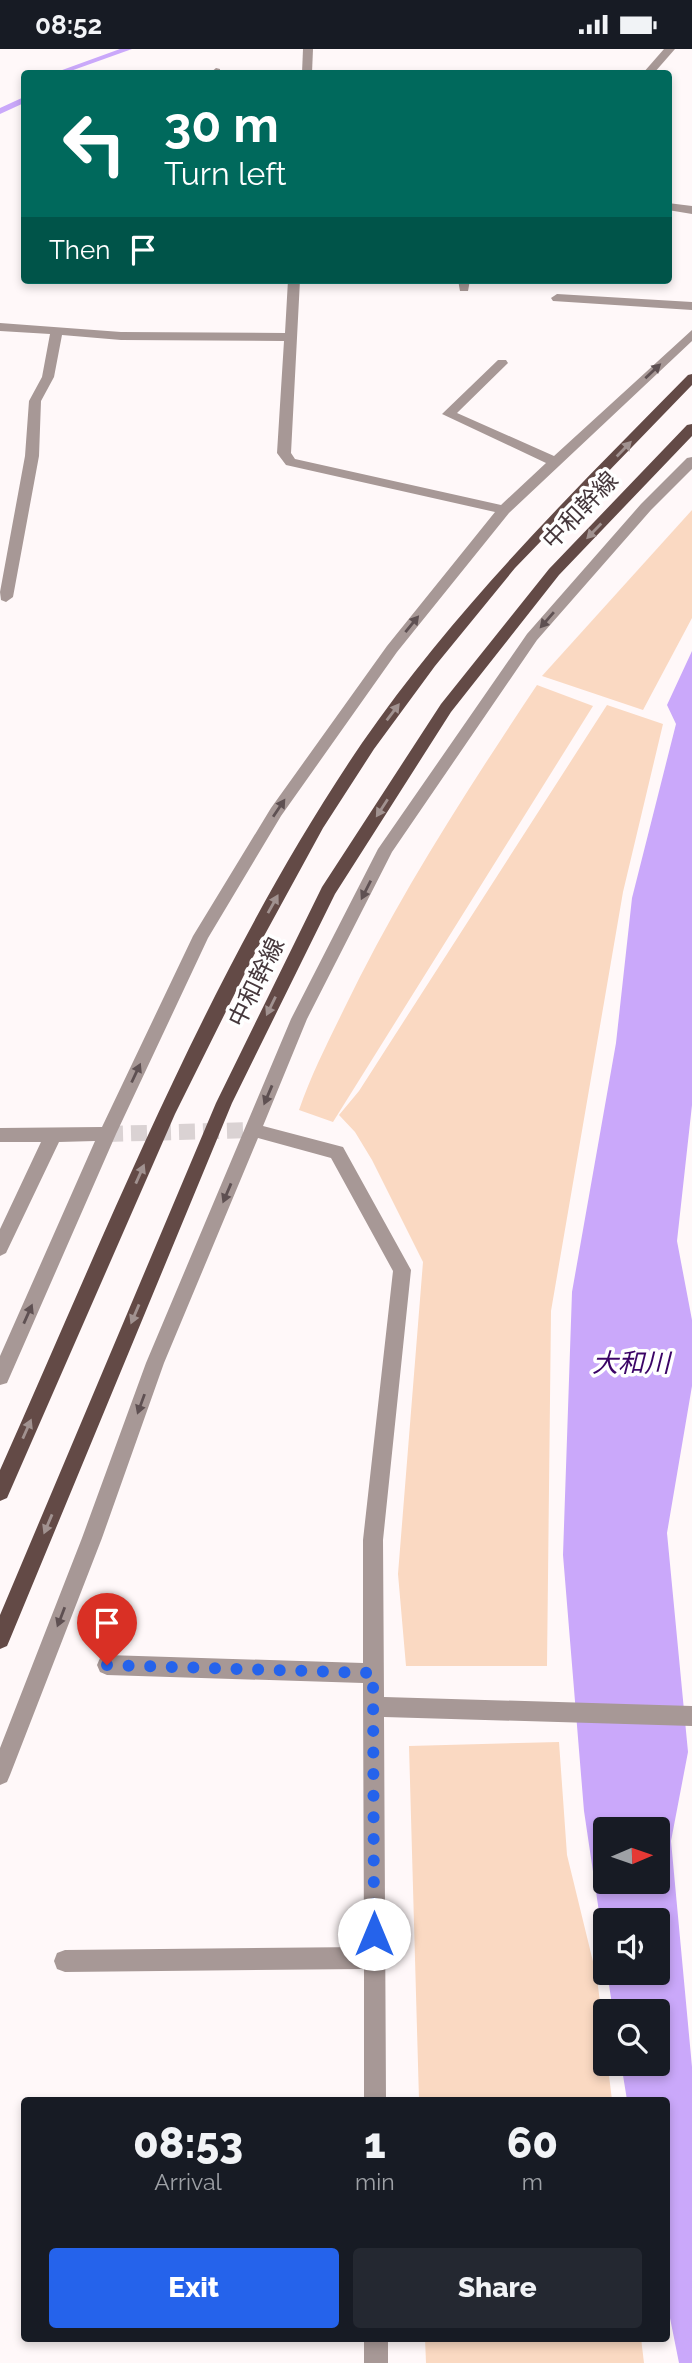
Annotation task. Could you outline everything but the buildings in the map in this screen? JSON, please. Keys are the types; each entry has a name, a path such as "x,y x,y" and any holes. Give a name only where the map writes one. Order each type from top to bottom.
{"main road":[{"name":"中和幹線","path":"0,1492 167,1114 250,946 317,824 369,745 430,662 510,565 692,378"},
{"name":"中和幹線","path":"0,1639 224,1103 328,891 446,708 554,572 692,428"}],"street":[{"path":"307,70 308,49"},
{"path":"651,70 670,49"},
{"path":"672,206 692,210"},
{"path":"294,284 284,453 291,461 504,510"},
{"path":"557,298 692,306"},
{"path":"0,327 121,337 291,337"},
{"path":"6,597 32,456 35,401 48,377 57,330"},
{"path":"0,1377 107,1134 201,936 276,812 392,649 504,510 692,334"},
{"path":"502,363 448,414 555,462"},
{"path":"0,1775 92,1538 155,1363 299,1019 386,849 532,636 646,507 692,461"},
{"path":"253,1130 337,1152 401,1270 373,1540 374,2097"},
{"path":"0,1248 54,1133"},
{"path":"0,1135 107,1134"},
{"path":"107,1665 373,1673"},
{"path":"373,1707 692,1716"},
{"path":"65,1961 374,1958"},
{"path":"376,2342 376,2363"}],"shaded area":[{"path":"692,510 692,618 643,710 542,676"},
{"path":"537,685 593,706 333,1122 299,1110 326,1046 388,925 460,804"},
{"path":"607,705 663,724 623,892 551,1311 547,1666 406,1666 398,1574 423,1262 372,1160 355,1132 339,1115 359,1091"},
{"path":"559,1742 567,1855 593,1962 593,1985 598,1985 600,1999 593,1999 593,2076 609,2076 612,2097 419,2097 409,1746"},
{"path":"425,2342 641,2342 644,2363 426,2363"}],"water":[{"name":"大和川","path":"692,651 692,1105 677,1241 692,1320 692,1386 667,1533 688,1752 671,1841 692,2067 692,2363 679,2363 670,2318 670,2097 627,2097 623,2076 670,2076 670,1999 611,1999 609,1985 670,1985 670,1908 598,1908 596,1894 670,1894 670,1817 593,1817 593,1872 584,1811 563,1555 572,1292 616,1043 632,898 676,724 667,705"}],"waterway":[{"path":"67,70 128,49"},
{"path":"0,111 21,101"}],"tunnel":[{"path":"107,1134 253,1130"}],"route":[{"path":"107,1665 373,1673 374,1934"}]}
